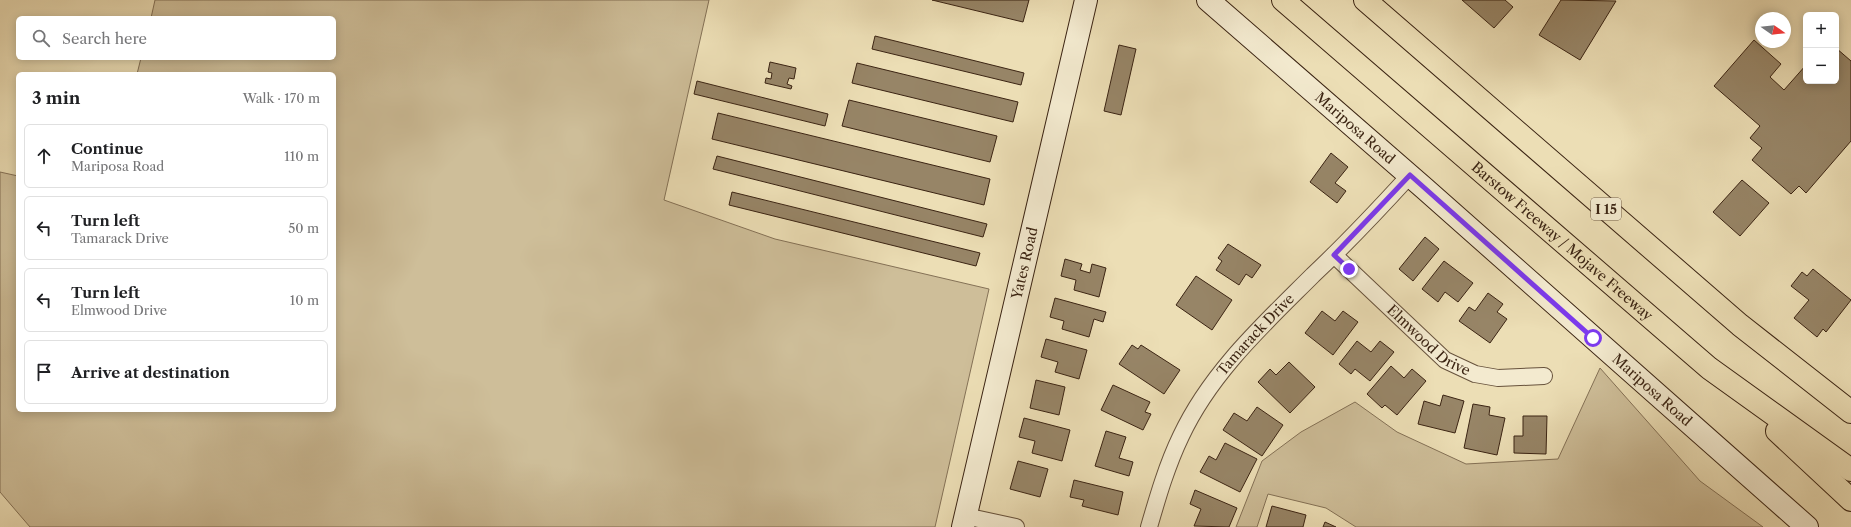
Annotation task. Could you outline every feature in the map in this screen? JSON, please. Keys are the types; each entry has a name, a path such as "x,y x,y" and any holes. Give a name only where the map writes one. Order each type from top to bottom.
{"highway":[{"name":"Barstow Freeway / Mojave Freeway","path":"1283,0 1709,368 1851,470"},
{"name":"I 15","path":"1365,0 1740,325 1851,412"},
{"path":"1709,368 1851,500"}],"main road":[{"name":"Yates Road","path":"964,521 1086,0"},
{"name":"Mariposa Road","path":"1208,0 1410,175 1807,527"}],"street":[{"name":"Tamarack Drive","path":"1149,527 1163,480 1181,435 1208,389 1246,341 1334,255 1410,175"},
{"name":"Elmwood Drive","path":"1334,255 1445,360 1475,374 1498,378 1544,376"},
{"path":"964,521 1016,527"}],"shaded area":[{"path":"155,0 709,0 664,200 775,239 989,289 935,527 30,527 0,492 0,172 16,176 16,412 336,412 336,72 138,72 140,60 336,60 336,16 151,16"},
{"path":"1600,368 1700,481 1763,527 1356,527 1326,508 1268,494 1257,527 1236,527 1262,461 1301,432 1355,402 1397,432 1466,464 1558,459"}],"building":[{"path":"932,0 1029,0 1023,22"},
{"path":"1462,0 1505,0 1513,7 1494,28"},
{"path":"1561,0 1616,1 1580,60 1539,35"},
{"path":"875,36 1024,73 1021,85 872,49"},
{"path":"1754,40 1755,48 1763,48 1781,64 1770,77 1784,90 1803,68 1803,84 1839,84 1839,51 1851,61 1851,141 1806,193 1799,186 1791,194 1752,160 1762,148 1750,138 1760,126 1714,86"},
{"path":"1119,45 1136,49 1121,115 1104,111"},
{"path":"770,62 796,68 794,79 789,78 787,84 792,86 791,89 765,83 766,78 771,79 772,73 768,72"},
{"path":"857,63 1018,102 1013,122 852,83"},
{"path":"697,81 828,114 825,126 694,94"},
{"path":"849,100 997,136 990,162 842,126"},
{"path":"718,113 990,179 984,205 712,139"},
{"path":"1331,153 1348,167 1335,183 1346,191 1337,203 1310,182"},
{"path":"717,156 987,224 983,237 713,169"},
{"path":"1742,180 1769,203 1740,236 1713,212"},
{"path":"732,192 980,253 976,266 729,205"},
{"path":"1425,237 1439,249 1413,281 1399,269"},
{"path":"1228,244 1261,265 1252,278 1246,274 1239,285 1216,270 1222,261 1218,258"},
{"path":"1065,259 1082,264 1080,270 1090,273 1092,264 1106,268 1099,297 1074,290 1076,280 1061,276"},
{"path":"1444,261 1473,283 1458,302 1445,292 1438,302 1422,289"},
{"path":"1813,269 1851,300 1826,332 1823,329 1817,337 1794,318 1809,300 1791,286 1802,272 1807,276"},
{"path":"1196,276 1232,300 1212,330 1176,305"},
{"path":"1488,293 1503,304 1497,312 1507,319 1490,343 1459,321 1469,307 1475,311"},
{"path":"1055,298 1106,312 1103,322 1094,319 1089,337 1062,329 1064,321 1050,317"},
{"path":"1322,311 1335,321 1343,311 1358,322 1333,355 1305,333"},
{"path":"1046,339 1087,350 1079,379 1055,372 1058,362 1041,357"},
{"path":"1357,341 1371,352 1380,341 1394,352 1370,381 1355,369 1351,374 1339,364"},
{"path":"1132,345 1138,349 1141,345 1180,370 1164,394 1119,364"},
{"path":"1289,362 1315,387 1290,413 1258,382 1270,369 1276,375"},
{"path":"1391,366 1404,378 1412,369 1426,381 1397,415 1385,405 1382,408 1367,394"},
{"path":"1036,380 1065,387 1059,415 1030,408"},
{"path":"1113,385 1150,402 1145,412 1151,414 1143,430 1101,410"},
{"path":"1443,395 1464,401 1455,433 1418,424 1424,401 1440,406"},
{"path":"1473,404 1490,407 1489,415 1505,418 1497,455 1464,448"},
{"path":"1257,407 1283,425 1262,456 1223,430 1234,413 1247,421"},
{"path":"1523,416 1547,416 1546,454 1514,453 1514,436 1523,436"},
{"path":"1024,418 1070,430 1062,461 1032,453 1035,441 1019,437"},
{"path":"1106,431 1126,437 1119,458 1133,462 1129,476 1095,466"},
{"path":"1225,443 1257,459 1240,492 1200,472 1209,456 1216,460"},
{"path":"1018,461 1048,469 1040,497 1010,489"},
{"path":"1074,480 1123,492 1118,515 1082,506 1084,500 1070,497"},
{"path":"1195,490 1237,508 1229,527 1194,526 1201,509 1190,504"},
{"path":"1272,506 1306,515 1303,527 1266,527"},
{"path":"1325,522 1336,527 1323,527"}],"route":[{"path":"1349,269 1334,255 1410,175 1593,338"}]}
